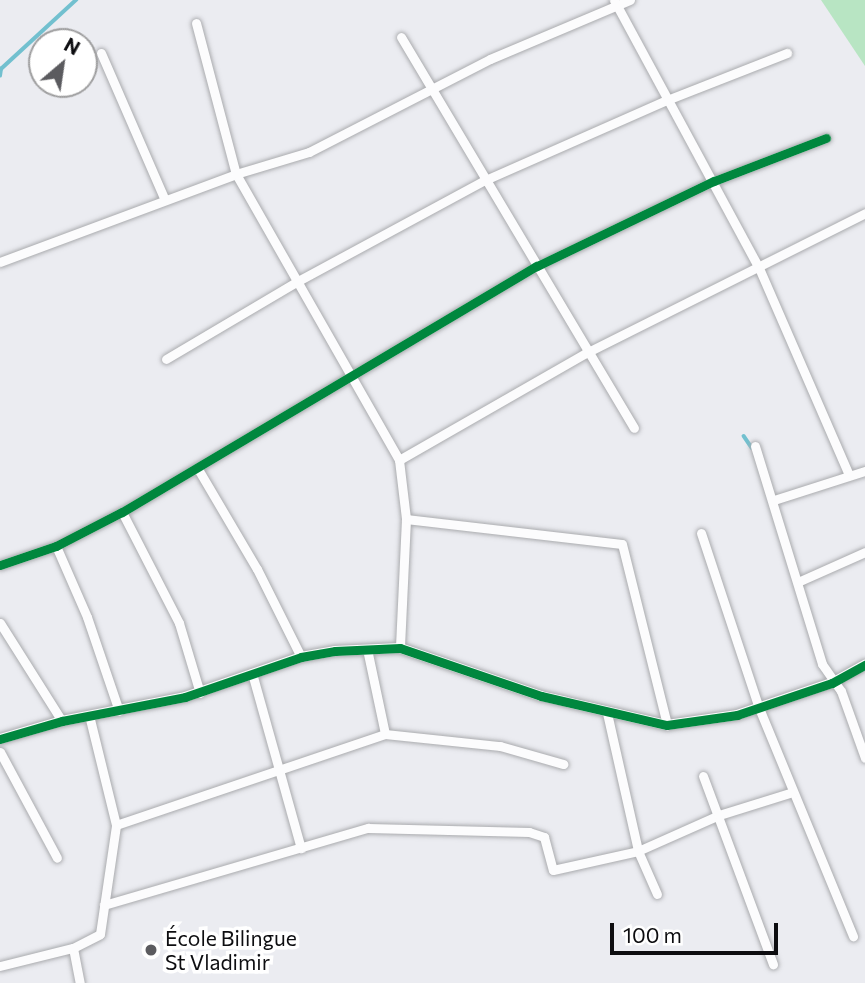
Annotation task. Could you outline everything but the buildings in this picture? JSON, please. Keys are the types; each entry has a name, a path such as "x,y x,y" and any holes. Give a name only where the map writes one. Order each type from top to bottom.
{"street":[{"path":"0,262 236,174 309,152 490,59 616,3 630,0"},
{"path":"616,3 759,268 849,475"},
{"path":"196,23 236,174 399,460 406,519 400,648"},
{"path":"401,37 434,89 483,181 634,428"},
{"path":"101,53 165,200"},
{"path":"166,359 298,281 483,181 667,100 788,53"},
{"path":"0,565 56,546 122,512 198,469 351,373 537,267 714,181 826,138"},
{"path":"399,460 586,353 865,213"},
{"path":"755,446 774,500 782,540 800,581 822,664 832,683 841,691 865,758"},
{"path":"198,469 257,569 301,657"},
{"path":"774,500 865,471"},
{"path":"122,512 179,624 201,693"},
{"path":"406,519 622,544 667,725"},
{"path":"701,533 759,708 853,936"},
{"path":"56,546 87,617 119,710"},
{"path":"800,581 865,552"},
{"path":"0,623 62,721"},
{"path":"0,739 62,721 201,693 301,657 367,649 400,648 527,692 667,725 715,721 759,708 832,683 865,665"},
{"path":"367,649 385,734"},
{"path":"252,673 301,848"},
{"path":"607,713 638,851 657,894"},
{"path":"0,966 73,948 97,938 116,825 89,715"},
{"path":"116,825 385,734 500,746 563,764"},
{"path":"0,752 57,858"},
{"path":"703,776 774,964"},
{"path":"104,905 301,848 352,830 432,826 539,834 544,837 553,870 638,851 719,815 793,792"},
{"path":"73,948 80,983"}],"green space":[{"path":"821,0 865,0 865,66"}],"waterway":[{"path":"0,76 1,69 76,0"},
{"path":"744,436 752,448"}],"cycle path":[{"path":"0,565 56,546 122,512 537,266 714,181 826,138"},
{"path":"0,739 62,721 185,697 301,657 335,651 400,648 541,696 667,725 737,715 832,683 865,665"}],"place":[{"name":"École Bilingue St Vladimir","path":"151,950"}]}
